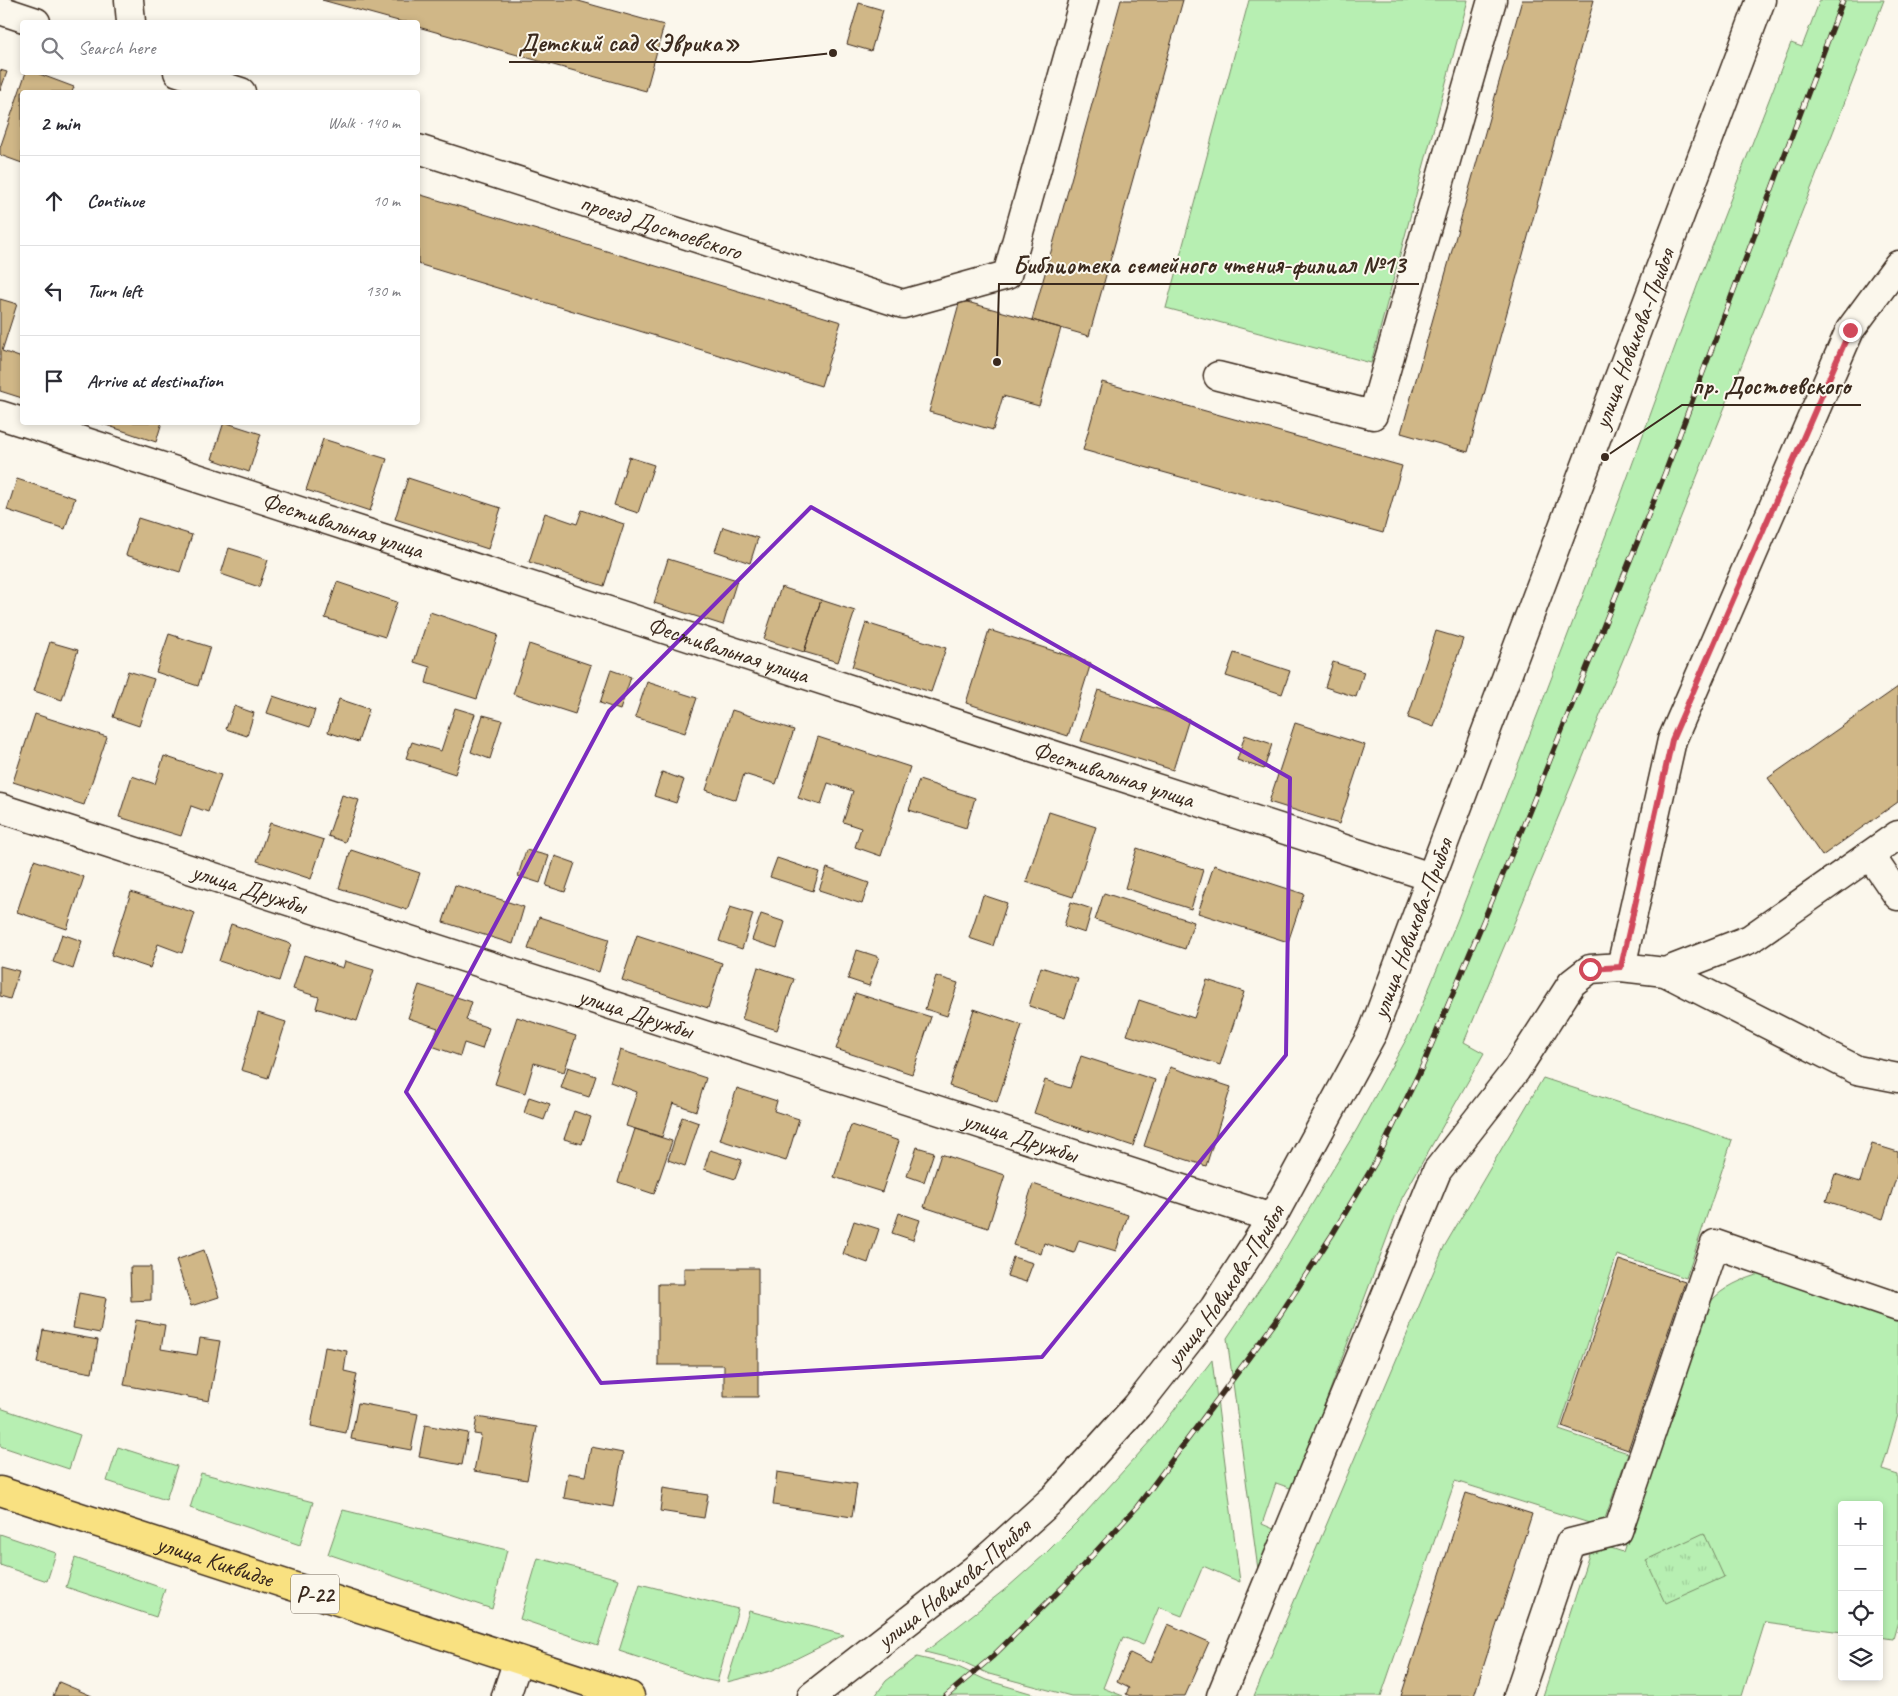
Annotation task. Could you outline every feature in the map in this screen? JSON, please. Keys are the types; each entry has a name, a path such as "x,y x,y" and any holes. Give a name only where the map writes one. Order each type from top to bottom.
{"main road":[{"name":"улица Киквидзе","path":"0,1490 630,1696"}],"street":[{"path":"128,0 131,20"},
{"name":"проезд Достоевского","path":"420,150 904,304 1008,275 1084,0"},
{"path":"1218,376 1373,415 1492,0"},
{"name":"улица Новикова-Прибоя","path":"812,1696 976,1569 1055,1497 1137,1406 1214,1308 1272,1218 1373,1032 1530,610 1761,0"},
{"path":"0,10 30,20"},
{"path":"187,75 235,90"},
{"path":"1621,967 1672,740 1850,330 1898,265"},
{"name":"Фестивальная улица","path":"0,415 20,421"},
{"name":"Фестивальная улица","path":"32,425 1431,877"},
{"name":"улица Дружбы","path":"0,808 1272,1218"},
{"path":"1665,972 1750,939 1898,835"},
{"path":"1870,855 1898,896"},
{"path":"1221,1696 1437,1171 1516,1070 1572,983 1590,969 1621,967 1665,972 1857,1070 1898,1078"},
{"path":"1518,1696 1570,1544 1618,1531 1715,1244 1898,1307"},
{"path":"506,1696 518,1660"}],"highlighted area":[{"path":"811,507 1290,778 1286,1055 1042,1357 601,1383 406,1092 609,711"}],"green space":[{"path":"1249,0 1468,0 1371,363 1166,308"},
{"path":"1820,0 1884,0 1679,523 1464,1042 1484,1053 1402,1198 1293,1489 1276,1483 1262,1524 1276,1530 1259,1577 1227,1338 1274,1268 1357,1129 1413,1027 1457,921 1540,708 1620,498 1700,278 1791,43 1802,47"},
{"path":"1543,1078 1732,1140 1686,1278 1617,1255 1559,1430 1628,1453 1602,1527 1455,1481 1381,1696 1254,1696 1444,1247"},
{"path":"1770,1271 1898,1317 1898,1415 1882,1470 1898,1475 1898,1621 1893,1639 1883,1638 1883,1501 1838,1501 1838,1631 1765,1622 1742,1696 1543,1696 1593,1542 1623,1552 1673,1396 1704,1313 1715,1297 1721,1292 1748,1278"},
{"path":"1212,1360 1240,1582 1203,1566 1182,1616 1159,1607 1143,1645 1123,1637 1103,1688 1123,1696 1071,1696 989,1674 961,1661 925,1652 1008,1587 1078,1521 1153,1438"},
{"path":"0,1408 80,1435 69,1469 0,1446"},
{"path":"118,1447 177,1466 166,1500 107,1481"},
{"path":"201,1473 313,1502 300,1545 190,1508"},
{"path":"343,1510 507,1550 492,1609 328,1554"},
{"path":"1704,1533 1724,1577 1666,1603 1646,1560"},
{"path":"0,1534 56,1553 47,1581 0,1565"},
{"path":"75,1558 165,1589 156,1617 66,1587"},
{"path":"538,1558 619,1579 598,1645 520,1619"},
{"path":"640,1584 738,1609 717,1682 619,1651"},
{"path":"749,1611 844,1635 771,1671 727,1682"},
{"path":"917,1657 958,1667 986,1680 1040,1696 875,1696 886,1681"}],"building":[{"path":"322,0 575,0 664,25 646,91 420,28 420,20 395,20"},
{"path":"1121,0 1183,0 1089,336 1032,320"},
{"path":"1522,0 1594,0 1468,452 1401,433"},
{"path":"859,3 883,10 871,51 847,44"},
{"path":"0,70 7,72 0,91"},
{"path":"25,75 42,75 74,87 73,90 20,90 20,162 0,155 0,148"},
{"path":"420,195 841,322 821,386 420,265"},
{"path":"0,299 17,304 2,351 20,357 20,397 0,391"},
{"path":"960,300 1061,328 1039,406 1003,396 993,430 929,412"},
{"path":"1102,382 1402,466 1383,533 1083,450"},
{"path":"106,425 161,425 156,442"},
{"path":"223,425 233,425 261,434 249,472 212,459"},
{"path":"323,439 387,459 370,511 306,490"},
{"path":"629,457 654,465 638,513 614,505"},
{"path":"408,478 501,508 488,549 395,519"},
{"path":"17,479 75,498 65,529 7,510"},
{"path":"582,510 624,524 604,586 529,562 545,513 577,524"},
{"path":"138,518 192,535 180,572 126,555"},
{"path":"723,527 758,538 750,563 715,551"},
{"path":"229,548 268,560 259,587 221,574"},
{"path":"668,559 737,580 723,625 654,603"},
{"path":"337,582 397,602 385,637 325,618"},
{"path":"781,587 821,600 804,652 764,639"},
{"path":"821,600 855,611 838,662 804,652"},
{"path":"430,612 498,635 477,699 426,683 430,667 414,662"},
{"path":"866,623 946,648 931,692 852,667"},
{"path":"989,630 1091,663 1068,736 966,703"},
{"path":"1436,631 1463,639 1434,727 1408,718"},
{"path":"169,634 210,647 198,686 156,672"},
{"path":"50,642 78,650 62,700 34,691"},
{"path":"529,644 591,665 575,714 513,694"},
{"path":"1234,653 1290,671 1282,694 1226,676"},
{"path":"1333,662 1364,672 1356,697 1325,687"},
{"path":"611,670 631,677 620,710 600,703"},
{"path":"128,671 154,679 139,726 113,717"},
{"path":"647,682 697,698 685,733 635,717"},
{"path":"1898,687 1898,802 1822,856 1768,778"},
{"path":"1098,690 1189,719 1173,770 1081,741"},
{"path":"273,696 315,710 310,727 267,713"},
{"path":"339,699 369,709 358,742 328,732"},
{"path":"234,706 254,713 247,736 226,729"},
{"path":"455,708 475,714 455,774 406,758 412,742 441,751"},
{"path":"732,710 794,730 776,784 744,774 736,800 706,790"},
{"path":"35,714 107,737 84,805 13,782"},
{"path":"483,715 502,720 490,759 471,752"},
{"path":"1295,723 1365,745 1339,824 1269,802"},
{"path":"1245,735 1272,744 1264,769 1237,760"},
{"path":"818,737 910,767 881,856 855,847 861,828 843,822 853,791 828,783 821,805 798,798"},
{"path":"164,756 221,775 208,812 191,806 181,836 119,817 132,776 155,784"},
{"path":"662,772 684,780 676,803 654,796"},
{"path":"919,780 975,798 966,828 909,810"},
{"path":"342,795 359,800 345,842 328,836"},
{"path":"1049,812 1096,827 1073,897 1026,882"},
{"path":"270,823 324,840 311,879 257,861"},
{"path":"1137,848 1203,870 1191,909 1125,888"},
{"path":"351,850 420,873 407,910 339,888"},
{"path":"526,850 549,856 540,883 518,876"},
{"path":"555,856 575,863 565,892 546,886"},
{"path":"777,858 819,872 813,891 770,877"},
{"path":"34,860 84,877 67,929 17,912"},
{"path":"1214,865 1304,894 1288,942 1198,913"},
{"path":"827,868 869,883 862,904 819,890"},
{"path":"455,885 524,907 513,944 443,922"},
{"path":"131,892 195,913 182,953 158,944 150,968 111,955"},
{"path":"1104,893 1194,922 1185,949 1095,920"},
{"path":"983,895 1007,903 993,946 969,938"},
{"path":"1071,902 1092,909 1085,933 1064,926"},
{"path":"730,907 753,914 742,949 719,941"},
{"path":"761,914 785,922 777,948 752,940"},
{"path":"539,917 609,939 599,972 528,949"},
{"path":"231,924 291,944 279,981 219,961"},
{"path":"62,934 82,941 73,969 53,962"},
{"path":"637,935 722,963 708,1008 622,980"},
{"path":"857,950 879,957 869,986 848,979"},
{"path":"304,955 343,968 345,961 374,970 357,1021 316,1008 319,997 293,989"},
{"path":"0,966 19,971 10,999 0,996"},
{"path":"758,967 794,979 777,1030 742,1019"},
{"path":"1041,967 1078,979 1065,1018 1029,1006"},
{"path":"936,976 958,983 947,1016 925,1009"},
{"path":"1207,980 1244,992 1220,1065 1127,1035 1139,1000 1194,1018"},
{"path":"419,985 472,1002 466,1020 489,1028 482,1049 464,1043 460,1056 432,1046 438,1028 408,1018"},
{"path":"855,993 931,1017 912,1074 836,1049"},
{"path":"974,1009 1022,1025 997,1102 949,1086"},
{"path":"258,1013 286,1022 268,1078 241,1070"},
{"path":"517,1017 576,1036 564,1072 534,1063 525,1093 495,1084"},
{"path":"620,1050 706,1078 696,1111 673,1103 662,1137 626,1126 637,1092 610,1082"},
{"path":"1081,1056 1155,1080 1133,1146 1034,1113 1045,1080 1070,1088"},
{"path":"568,1067 596,1076 589,1097 561,1088"},
{"path":"1170,1067 1231,1087 1206,1166 1144,1146"},
{"path":"737,1088 777,1101 774,1111 799,1119 786,1161 720,1140"},
{"path":"529,1097 550,1104 544,1120 524,1113"},
{"path":"574,1111 591,1117 582,1144 564,1139"},
{"path":"682,1117 699,1123 685,1166 668,1160"},
{"path":"851,1125 899,1141 882,1192 834,1177"},
{"path":"635,1129 672,1141 654,1194 618,1182"},
{"path":"1872,1144 1898,1152 1898,1172 1883,1219 1826,1201 1835,1174 1860,1182"},
{"path":"917,1147 934,1152 924,1182 907,1176"},
{"path":"710,1150 742,1160 735,1179 704,1169"},
{"path":"941,1154 1005,1175 988,1228 924,1207"},
{"path":"1033,1184 1128,1215 1116,1251 1079,1240 1074,1253 1044,1243 1041,1254 1013,1245"},
{"path":"899,1213 920,1220 913,1240 892,1233"},
{"path":"854,1221 879,1229 868,1263 843,1254"},
{"path":"204,1250 219,1297 191,1306 176,1260"},
{"path":"1013,1257 1033,1263 1026,1282 1007,1276"},
{"path":"1619,1260 1685,1282 1628,1450 1562,1427"},
{"path":"130,1267 151,1267 151,1300 131,1301"},
{"path":"684,1268 758,1268 758,1397 724,1397 724,1365 658,1365 658,1284 684,1284"},
{"path":"79,1293 106,1298 100,1333 73,1328"},
{"path":"136,1320 165,1325 161,1349 197,1355 200,1338 220,1341 209,1401 124,1385"},
{"path":"43,1330 98,1340 92,1373 37,1363"},
{"path":"325,1347 347,1351 344,1371 357,1374 346,1433 311,1426"},
{"path":"358,1403 418,1414 411,1450 351,1439"},
{"path":"477,1417 537,1427 527,1480 474,1471 481,1435 474,1434"},
{"path":"425,1425 468,1433 462,1465 419,1457"},
{"path":"591,1447 623,1453 613,1507 564,1498 568,1473 585,1476"},
{"path":"777,1472 857,1484 852,1517 773,1505"},
{"path":"663,1488 708,1495 704,1518 660,1511"},
{"path":"1466,1493 1532,1514 1474,1696 1401,1696"},
{"path":"1168,1624 1209,1642 1185,1696 1130,1696 1126,1694 1129,1688 1117,1682 1130,1653 1151,1663"},
{"path":"59,1682 92,1696 53,1696"}],"railway":[{"path":"946,1696 992,1657 1064,1586 1137,1507 1276,1321 1332,1235 1375,1163 1422,1067 1525,822 1665,473 1843,0"}],"place":[{"name":"Детский сад «Эврика»","path":"833,53"},
{"name":"Библиотека семейного чтения-филиал №13","path":"997,362"},
{"name":"пр. Достоевского","path":"1605,457"}],"route":[{"path":"1590,969 1621,967 1672,740 1850,330"}]}
